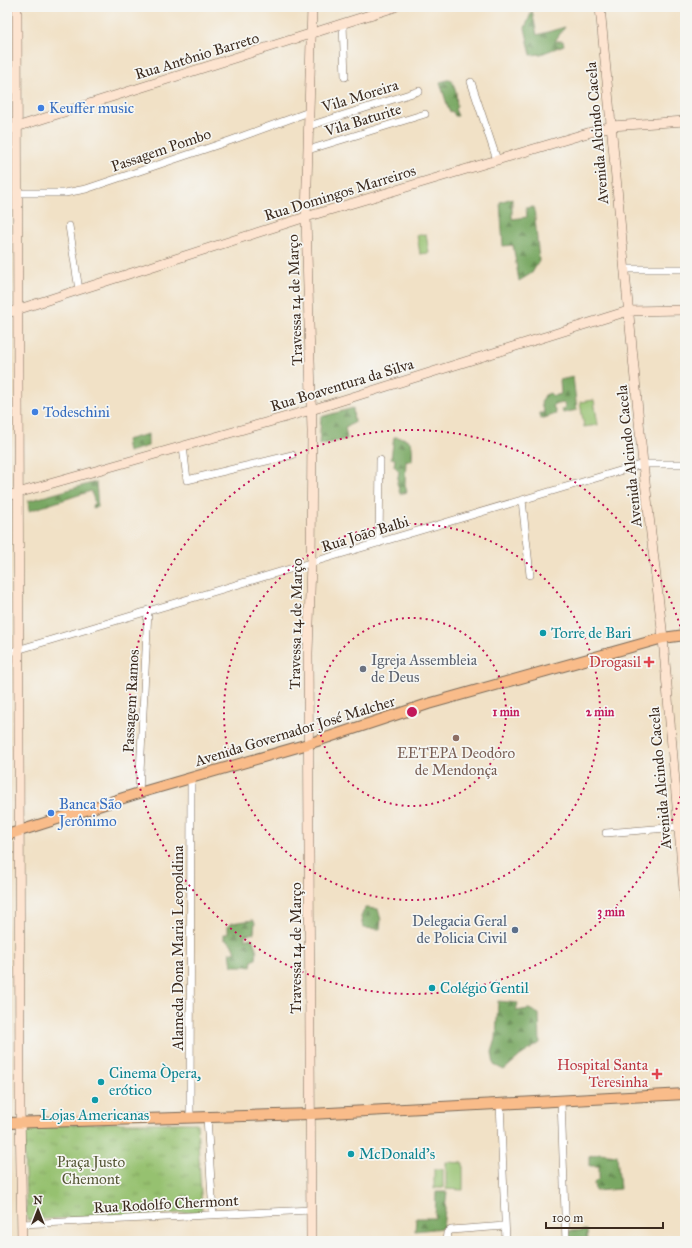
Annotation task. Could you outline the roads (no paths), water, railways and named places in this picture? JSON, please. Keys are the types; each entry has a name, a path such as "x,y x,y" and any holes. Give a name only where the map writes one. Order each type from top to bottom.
{"main road":[{"name":"Avenida Governador José Malcher","path":"7,835 308,744 428,704 663,638 685,635"},
{"path":"7,1123 310,1114 685,1094"}],"street":[{"name":"Travessa 14 de Março","path":"311,1241 308,653 311,563 311,410 306,217 312,7"},
{"name":"Rua Antônio Barreto","path":"7,130 394,7"},
{"name":"Avenida Alcindo Cacela","path":"600,7 643,464 663,638 685,902"},
{"path":"19,8 16,127 19,309 18,492 20,649 20,1122 22,1241"},
{"path":"343,24 345,77"},
{"path":"471,82 497,160"},
{"name":"Vila Moreira","path":"309,126 419,92"},
{"name":"Passagem Pombo","path":"18,193 65,193 86,189 224,143 309,112"},
{"name":"Vila Baturite","path":"308,150 425,114"},
{"name":"Rua Domingos Marreiros","path":"7,313 306,217 611,126 685,120"},
{"path":"69,226 79,290"},
{"path":"624,269 685,269"},
{"name":"Rua Boaventura da Silva","path":"7,496 311,410 628,311 685,310"},
{"path":"183,446 186,480 292,455"},
{"path":"379,543 380,460"},
{"name":"Rua João Balbi","path":"7,653 643,464 685,464"},
{"path":"522,500 530,575"},
{"name":"Passagem Ramos","path":"139,794 148,610"},
{"name":"Alameda Dona Maria Leopoldina","path":"190,1117 191,779"},
{"path":"606,833 679,828"},
{"path":"561,1100 566,1241"},
{"path":"500,1103 506,1241"},
{"path":"207,1117 213,1214"},
{"name":"Rua Rodolfo Chermont","path":"22,1224 311,1210"},
{"path":"446,1241 446,1234 451,1230 505,1226"}],"place":[{"name":"Keuffer music","path":"41,108"},
{"name":"Todeschini","path":"35,412"},
{"name":"Torre de Bari","path":"543,633"},
{"name":"Drogasil","path":"649,662"},
{"name":"Igreja Assembleia de Deus","path":"363,669"},
{"name":"EETEPA Deodoro de Mendonça","path":"456,738"},
{"name":"Banca São Jerônimo","path":"51,813"},
{"name":"Delegacia Geral de Policia Civil","path":"515,930"},
{"name":"Colégio Gentil","path":"432,988"},
{"name":"Hospital Santa Teresinha","path":"657,1074"},
{"name":"Cinema Òpera, erótico","path":"101,1082"},
{"name":"Lojas Americanas","path":"95,1100"},
{"name":"McDonald's","path":"351,1154"}],"park label":[{"name":"Praça Justo Chemont","path":"91,1170"}]}
